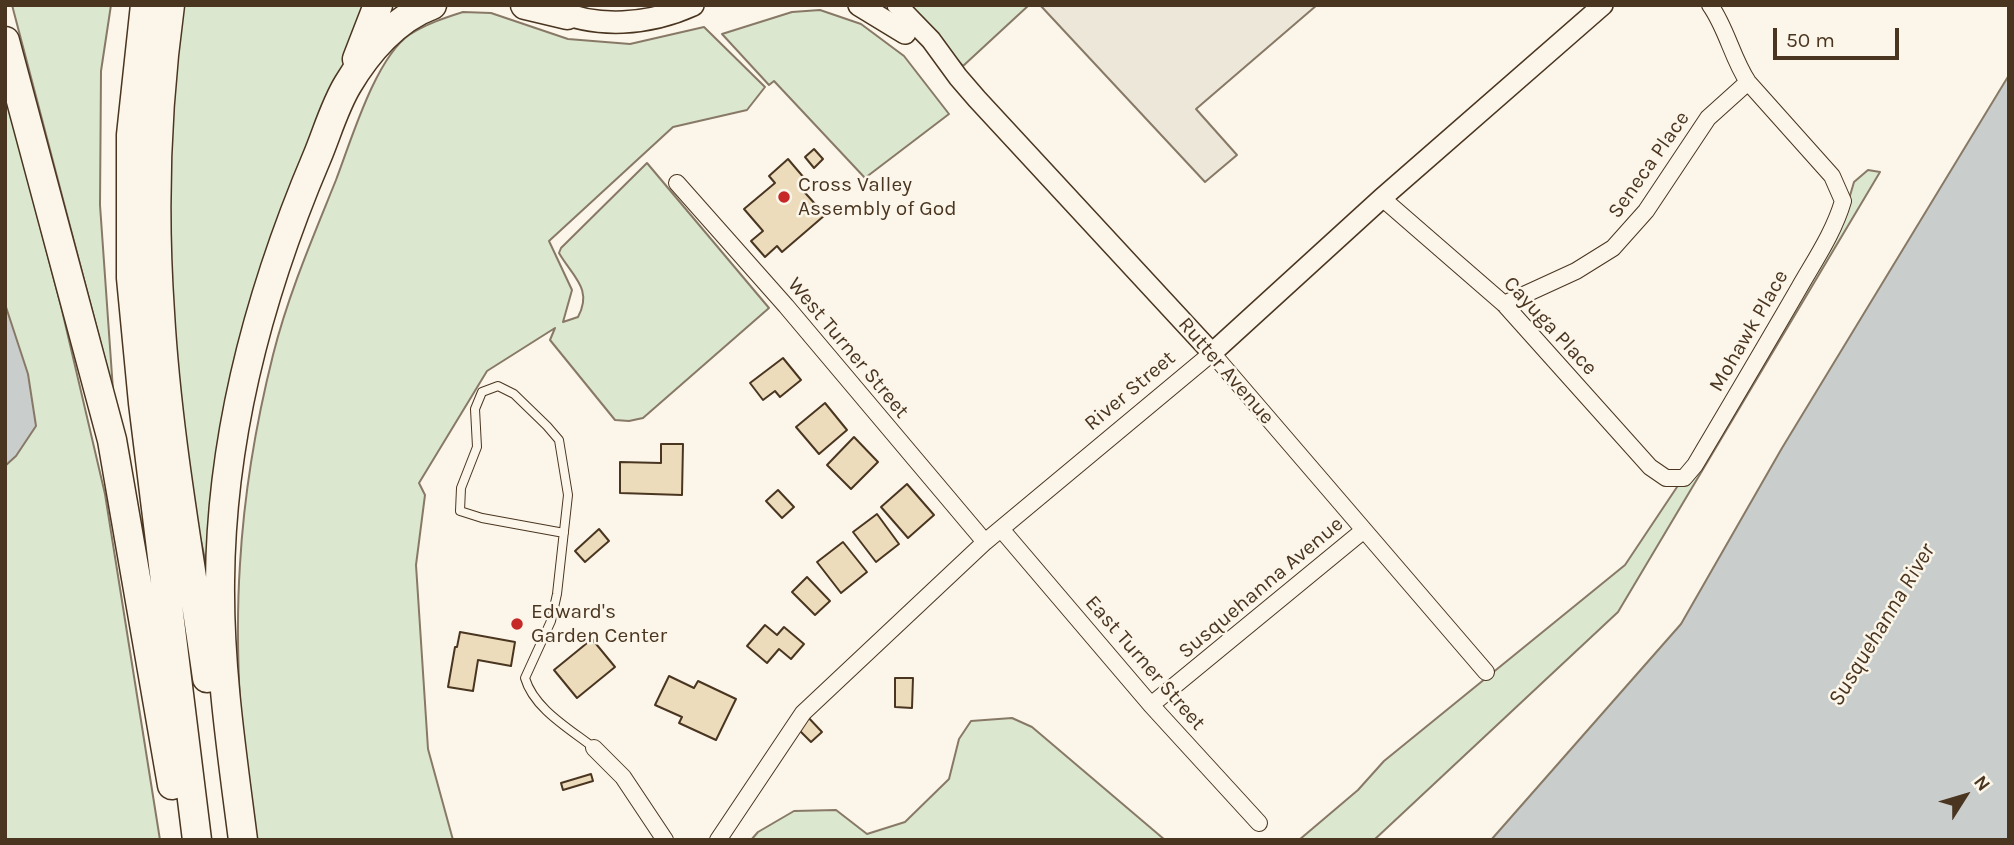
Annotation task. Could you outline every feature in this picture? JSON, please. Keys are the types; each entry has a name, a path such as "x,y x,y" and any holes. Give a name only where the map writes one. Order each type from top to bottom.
{"highway":[{"path":"145,5 131,135 131,278 145,417 197,840"},
{"path":"170,5 162,60 155,205 160,314 172,437 230,840"},
{"path":"243,840 222,648 220,580 233,438 243,380 260,313 311,170 378,5"},
{"path":"347,84 394,27 432,5"},
{"path":"525,5 556,10"},
{"path":"5,41 112,440 181,840"}],"main road":[{"path":"859,5 905,33"},
{"path":"556,10 612,23 658,17 691,7"}],"street":[{"name":"Rutter Avenue","path":"875,5 958,77"},
{"name":"Rutter Avenue","path":"897,5 931,40 958,77 1212,353 1486,672"},
{"name":"River Street","path":"718,840 803,713 985,542 1212,353 1382,198 1603,5"},
{"path":"1710,5 1728,36 1748,82"},
{"name":"Mohawk Place","path":"1684,478 1695,465 1768,343 1827,239 1843,201 1832,176 1748,82"},
{"name":"Seneca Place","path":"1504,304 1576,271 1613,248 1646,211 1707,118 1748,82"},
{"name":"West Turner Street","path":"677,183 786,306 985,542"},
{"name":"Cayuga Place","path":"1382,198 1504,304 1650,467 1666,478 1684,478"},
{"name":"East Turner Street","path":"1001,529 1151,705 1259,822"},
{"name":"Susquehanna Avenue","path":"1151,705 1364,530"},
{"path":"594,748 623,777 665,840"}],"lane":[{"path":"564,533 482,518 460,511 461,488 477,447 475,409 482,392 498,386 514,394 559,440 568,495 564,533 557,594 551,621 525,678 527,686 544,708 594,748"}],"green space":[{"path":"12,5 111,5 101,71 100,205 113,390"},
{"path":"178,5 366,5 350,60 321,110 210,582 186,473 171,319 165,181"},
{"path":"906,5 1029,5 963,66"},
{"path":"820,10 861,24 904,56 949,114 865,178 774,81 769,85 722,34 792,12"},
{"path":"463,12 491,13 568,39 630,44 704,27 765,87 747,110 673,127 549,241 572,290 563,322 578,317 583,299 579,284 559,253 561,248 647,163 769,308 643,418 615,420 550,340 555,328 487,371 419,483 425,495 416,565 428,749 453,840 252,840 240,702 238,599 248,485 273,355 302,266 365,102 385,62 409,35 429,24"},
{"path":"5,92 61,306 105,494 160,840 5,840"},
{"path":"1868,170 1880,172 1618,612 1374,840 1299,840 1358,790 1384,761 1625,565 1699,454 1844,216 1854,182"},
{"path":"1012,718 1032,727 1165,840 751,840 758,832 794,811 836,810 867,834 905,822 949,779 959,739 971,721"}],"shaded area":[{"path":"1040,5 1317,5 1196,109 1237,155 1205,182"}],"water":[{"name":"Susquehanna River","path":"2009,75 2009,840 1491,840 1681,624 1782,448"},
{"path":"5,304 28,374 36,426 16,456 5,466"}],"building":[{"path":"814,149 823,159 814,168 805,157"},
{"name":"Cross Valley Assembly of God","path":"788,159 805,179 798,185 825,215 782,252 777,246 765,257 751,241 763,231 744,209 775,183 769,176"},
{"path":"783,358 801,380 780,397 775,391 763,400 750,383"},
{"path":"825,403 847,430 819,454 796,427"},
{"path":"854,437 878,462 851,489 827,465"},
{"path":"661,444 683,444 682,495 620,493 620,462 661,463"},
{"path":"907,484 934,515 908,538 881,507"},
{"path":"778,490 794,507 782,518 766,501"},
{"path":"877,514 899,544 876,562 853,532"},
{"path":"599,529 609,541 585,562 575,551"},
{"path":"843,542 867,572 841,593 817,562"},
{"path":"807,577 830,601 815,615 792,592"},
{"path":"765,625 777,635 784,627 804,644 791,659 779,649 767,663 747,646"},
{"path":"460,632 515,642 511,666 478,660 473,691 448,687"},
{"path":"592,639 615,667 577,698 554,670"},
{"path":"669,676 694,688 698,681 736,699 716,740 679,723 682,717 655,705"},
{"path":"895,678 913,678 912,708 895,707"},
{"path":"806,715 822,732 811,742 795,726"},
{"path":"591,774 593,781 563,790 561,783"}],"place":[{"name":"Cross Valley Assembly of God","path":"784,197"},
{"name":"Edward's Garden Center","path":"517,624"}]}
